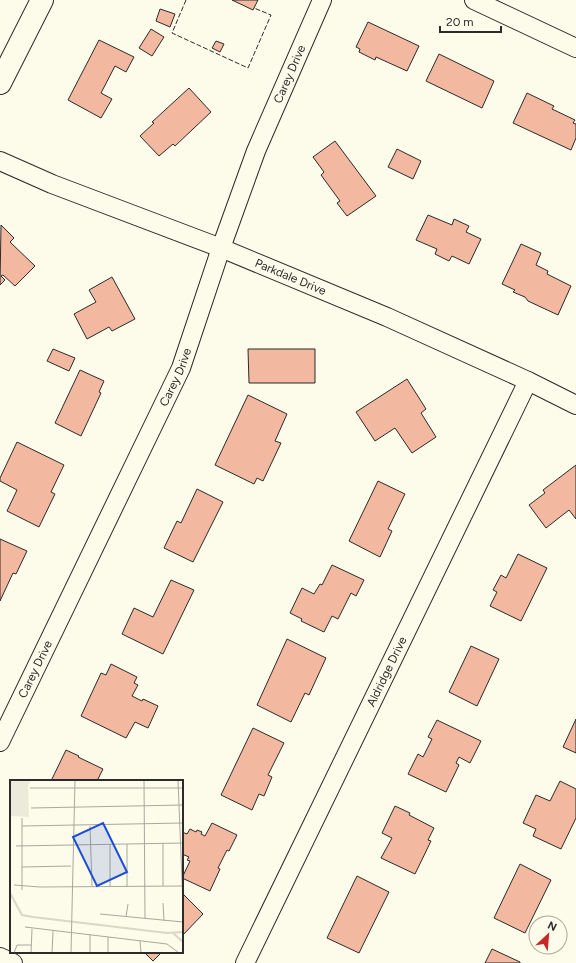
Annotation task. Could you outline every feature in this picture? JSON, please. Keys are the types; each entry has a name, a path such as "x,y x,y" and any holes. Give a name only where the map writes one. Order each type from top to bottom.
{"street":[{"path":"0,83 42,0"},
{"name":"Carey Drive","path":"0,742 181,368 221,248 256,151 322,0"},
{"path":"474,0 576,48"},
{"name":"Parkdale Drive","path":"0,161 52,184 221,248 387,317 576,404"},
{"name":"Aldridge Drive","path":"245,963 528,381"},
{"path":"0,957 12,963"}],"building":[{"path":"232,0 258,0 253,10"},
{"path":"160,9 175,14 170,27 156,21"},
{"path":"368,22 419,46 407,71 376,57 375,60 359,52 360,49 356,47"},
{"path":"151,29 164,37 152,56 139,48"},
{"path":"99,40 134,57 126,72 115,66 101,93 112,99 101,118 68,100"},
{"path":"216,41 224,44 220,52 212,48"},
{"path":"439,54 494,81 482,108 426,81"},
{"path":"189,88 211,112 175,146 173,144 159,156 140,136 154,123 152,122"},
{"path":"527,93 554,106 552,109 575,120 573,123 576,124 576,138 571,150 513,123"},
{"path":"335,141 376,196 347,216 337,203 340,201 321,175 324,172 313,157"},
{"path":"397,149 421,161 413,179 388,167"},
{"path":"428,215 452,225 454,219 469,226 466,232 481,239 469,264 452,256 449,261 435,254 437,249 416,240"},
{"path":"1,225 14,238 10,242 35,266 15,286 3,275 1,276 5,280 0,285"},
{"path":"521,244 541,253 536,265 548,271 547,274 571,286 558,315 528,301 525,297 513,292 515,290 502,284"},
{"path":"112,277 135,319 112,331 109,327 87,339 74,314 96,302 89,290"},
{"path":"53,349 75,358 69,371 47,361"},
{"path":"248,349 315,349 315,383 249,383"},
{"path":"80,370 104,381 99,392 101,393 81,436 55,423"},
{"path":"407,379 426,409 421,413 436,437 412,453 395,428 375,441 356,412"},
{"path":"248,395 287,414 275,441 281,443 263,481 257,478 254,484 215,465"},
{"path":"17,442 64,465 51,492 55,494 39,527 7,511 17,490 0,481 0,478"},
{"path":"576,465 576,519 569,510 546,528 529,505 545,493 543,490"},
{"path":"378,481 405,494 388,529 392,531 380,557 349,541"},
{"path":"197,489 223,502 193,562 164,548 177,521 181,523"},
{"path":"0,539 27,551 16,574 13,573 0,601"},
{"path":"518,554 547,568 521,621 490,606 497,592 493,590 501,575 506,578"},
{"path":"332,565 364,580 356,596 351,593 338,619 332,616 324,632 301,621 302,619 290,613 302,588 314,594 320,584 322,585"},
{"path":"171,580 194,590 163,654 122,634 134,608 153,617"},
{"path":"287,639 326,658 309,695 305,693 291,722 257,705"},
{"path":"471,646 499,659 477,706 449,692"},
{"path":"111,664 137,677 134,683 138,685 132,696 158,706 148,728 135,722 126,738 81,716 101,673 106,675"},
{"path":"576,719 576,753 563,747"},
{"path":"437,720 481,741 470,763 459,757 456,763 459,765 446,792 408,774 418,754 423,757 432,739 428,737"},
{"path":"253,728 284,743 268,775 272,777 264,796 259,794 252,810 221,795"},
{"path":"66,750 103,769 98,780 51,780"},
{"path":"560,781 576,789 576,818 561,849 533,836 536,829 523,823 536,795 550,801"},
{"path":"395,806 410,813 409,815 434,828 428,840 431,841 415,874 381,858 392,838 382,833"},
{"path":"212,823 237,835 218,868 220,869 210,891 183,878 190,861 187,860 189,857 183,854 183,832 187,834 190,829 196,832 197,830 202,832 201,834 205,836"},
{"path":"520,864 551,880 534,915 528,915 528,927 525,933 494,918"},
{"path":"357,876 389,892 359,953 327,938"},
{"path":"183,894 203,914 183,935"},
{"path":"492,949 520,962 520,963 485,963"},
{"path":"145,953 161,953 153,961"}],"fence":[{"path":"186,0 172,33 248,68 271,15 254,8"}]}
